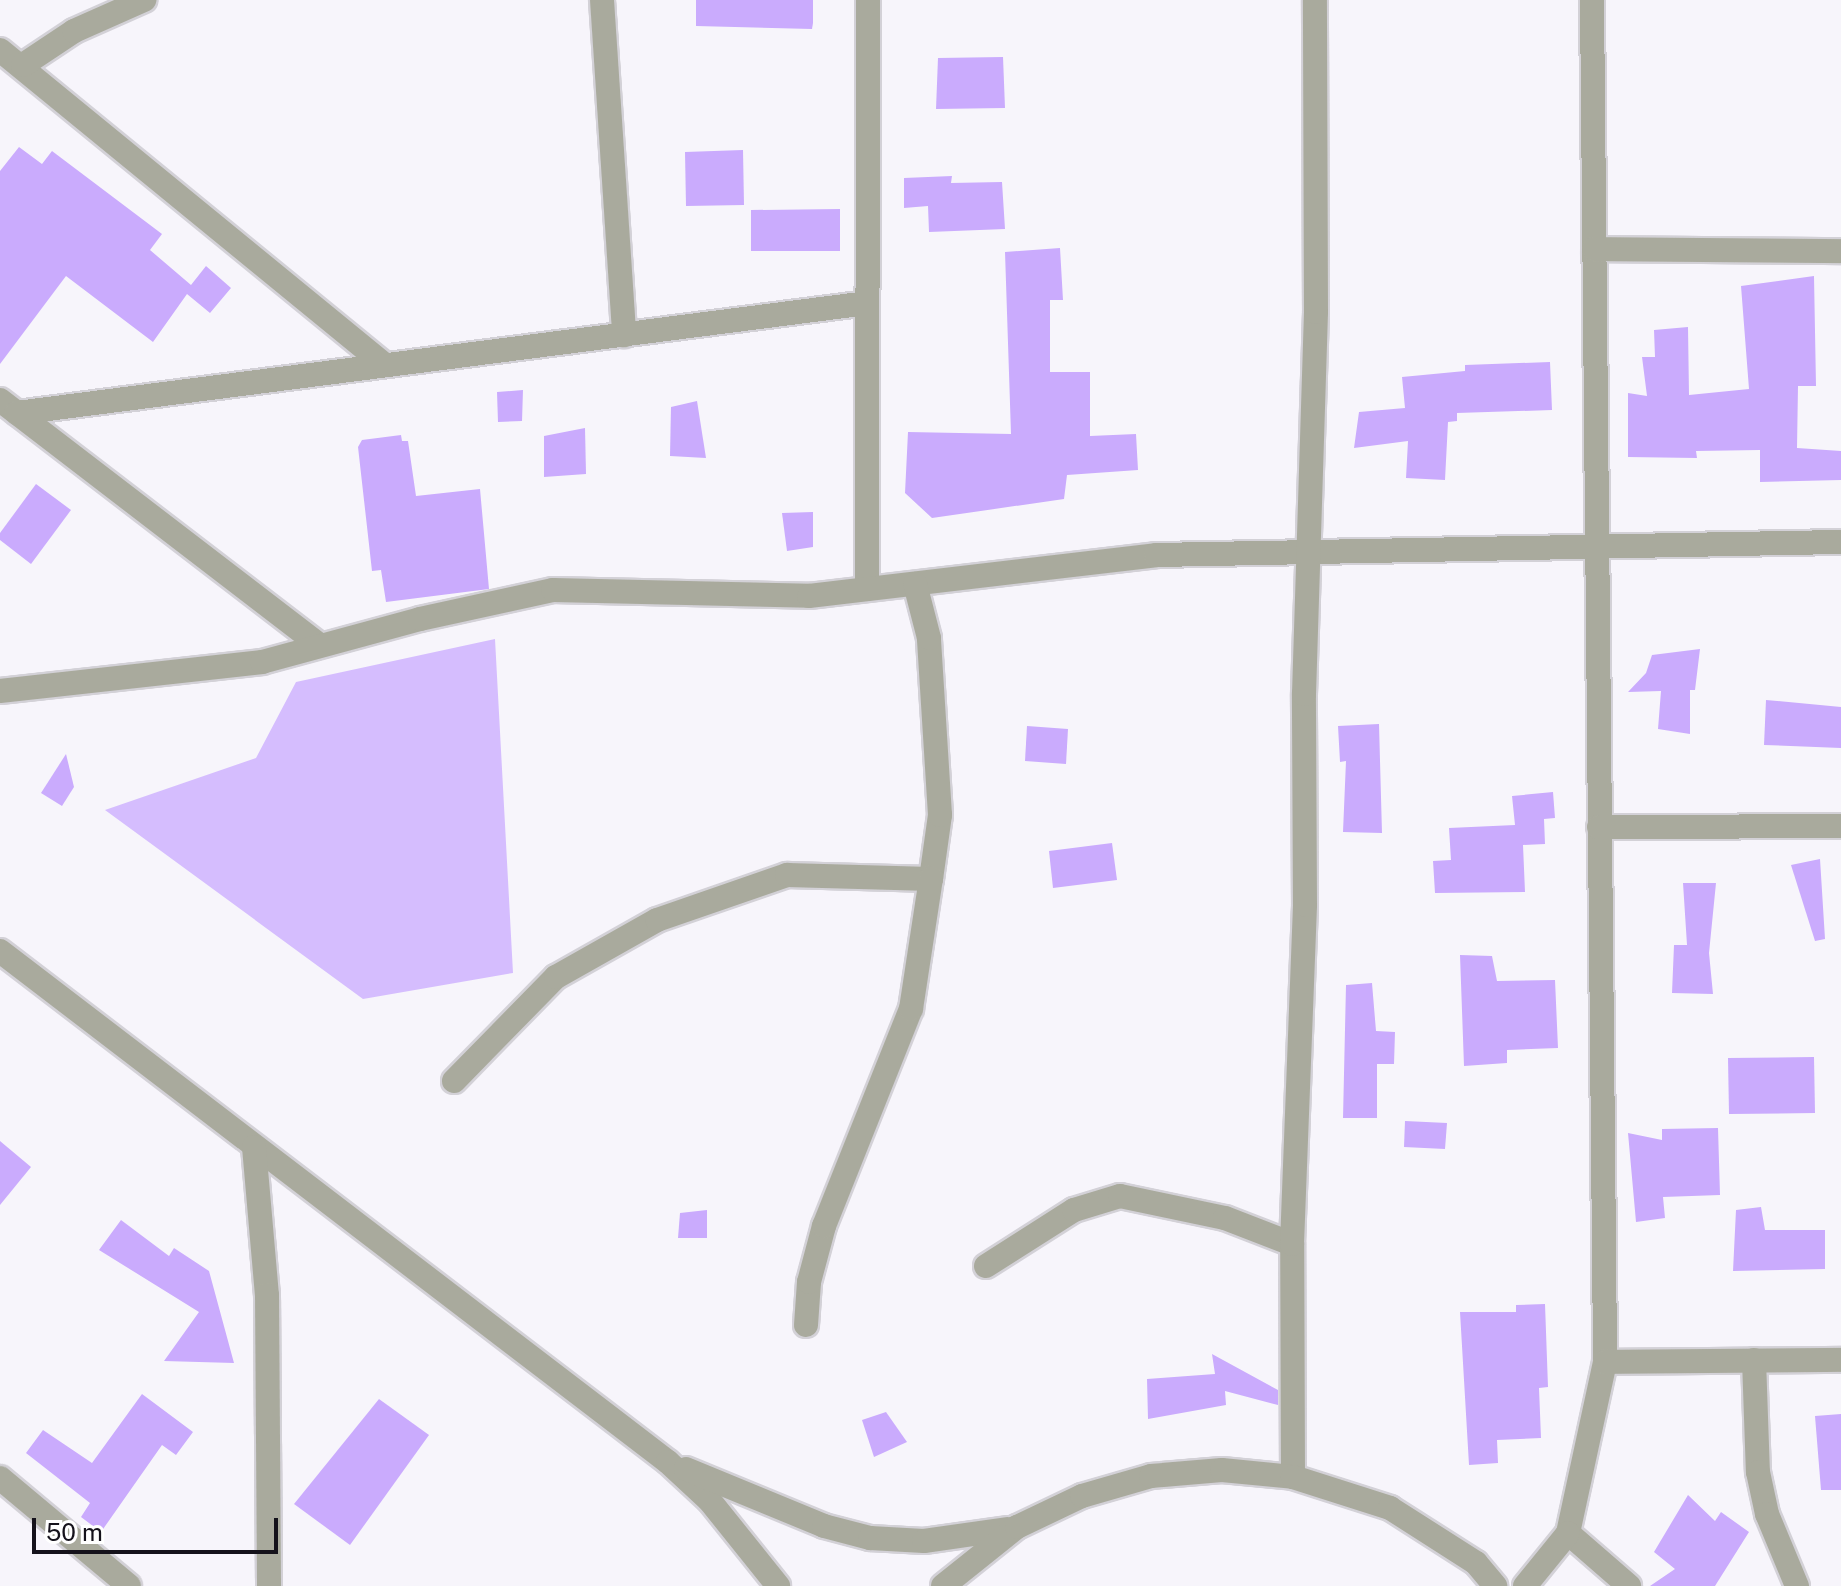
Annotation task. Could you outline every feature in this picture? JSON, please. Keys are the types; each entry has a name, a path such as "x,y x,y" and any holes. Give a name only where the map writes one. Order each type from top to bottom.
{"street":[{"path":"23,65 74,31 144,0"},
{"path":"602,0 624,335"},
{"path":"867,589 868,0"},
{"path":"1293,1477 1292,1244 1312,553 1315,0"},
{"path":"1525,1586 1568,1533 1605,1362 1592,0"},
{"path":"0,50 23,65 385,365"},
{"path":"1594,249 1841,251"},
{"path":"8,407 385,365 867,303"},
{"path":"8,407 318,644"},
{"path":"0,691 94,677 215,670 262,662 318,644 553,590 809,596 1156,555 1597,551 1841,542"},
{"path":"806,1325 809,1282 824,1226 911,1009 931,879 940,815 929,638 915,584"},
{"path":"1599,827 1841,826"},
{"path":"454,1081 556,977 657,920 787,875 931,879"},
{"path":"0,951 668,1462 719,1512 778,1586"},
{"path":"254,1147 267,1295 269,1586"},
{"path":"986,1266 1074,1210 1120,1196 1225,1218 1292,1244"},
{"path":"1754,1360 1758,1472 1767,1514 1797,1586"},
{"path":"1605,1362 1841,1360"},
{"path":"668,1462 824,1526 870,1538 924,1541 1017,1527"},
{"path":"943,1586 1017,1527 1082,1496 1151,1476 1222,1470 1293,1477 1390,1508 1476,1563 1495,1586"},
{"path":"0,1478 129,1586"},
{"path":"1568,1533 1629,1586"}],"shaded area":[{"path":"495,639 513,973 363,999 105,810 256,758 296,682"}],"building":[{"path":"696,0 813,0 812,29 696,26"},
{"path":"1003,57 1005,108 936,109 938,58"},
{"path":"19,147 42,164 52,151 162,234 150,250 191,285 206,266 231,288 210,313 187,294 153,342 66,276 0,364 0,171"},
{"path":"743,150 744,205 686,206 685,152"},
{"path":"952,176 951,183 1002,182 1005,229 929,232 928,206 904,208 904,178"},
{"path":"840,209 840,251 751,251 751,210"},
{"path":"1060,248 1063,300 1050,300 1050,372 1090,372 1090,436 1136,434 1138,470 1067,475 1064,499 932,518 905,493 908,432 1011,434 1005,252"},
{"path":"1814,276 1816,386 1798,386 1797,448 1841,451 1841,480 1760,482 1760,450 1696,451 1697,458 1628,457 1628,393 1647,396 1642,357 1655,357 1654,330 1688,327 1689,395 1749,389 1741,286"},
{"path":"1550,362 1552,410 1457,413 1457,421 1448,422 1445,480 1406,478 1408,441 1354,448 1359,412 1405,408 1402,377 1465,371 1465,365"},
{"path":"523,390 522,421 498,422 497,392"},
{"path":"697,401 706,458 670,456 671,407"},
{"path":"585,428 586,474 544,477 544,436"},
{"path":"401,435 402,441 408,441 416,496 480,489 489,589 386,602 381,570 372,571 358,447 362,440"},
{"path":"36,484 71,510 31,564 0,540 0,533"},
{"path":"813,512 813,547 787,551 782,513"},
{"path":"1700,649 1695,690 1690,690 1690,734 1658,729 1661,691 1628,692 1646,673 1652,655"},
{"path":"1766,700 1841,707 1841,748 1764,745"},
{"path":"1379,724 1382,833 1343,832 1346,761 1340,762 1338,726"},
{"path":"1027,726 1068,729 1066,764 1025,761"},
{"path":"66,754 74,787 62,806 41,793"},
{"path":"1553,792 1555,818 1544,819 1545,844 1523,845 1525,892 1435,893 1433,861 1451,860 1449,828 1515,825 1512,796"},
{"path":"1112,843 1117,880 1053,888 1049,851"},
{"path":"1820,859 1825,939 1815,941 1791,865"},
{"path":"1683,883 1716,883 1709,953 1713,994 1672,993 1674,945 1687,945"},
{"path":"1460,955 1492,956 1497,981 1555,980 1558,1048 1507,1050 1507,1063 1464,1066"},
{"path":"1372,983 1376,1031 1395,1032 1394,1064 1377,1064 1377,1118 1343,1118 1346,985"},
{"path":"1814,1057 1815,1113 1729,1114 1728,1058"},
{"path":"1405,1121 1447,1123 1445,1149 1404,1147"},
{"path":"1718,1128 1720,1195 1663,1197 1665,1218 1636,1222 1628,1133 1662,1140 1662,1129"},
{"path":"0,1141 31,1167 0,1205"},
{"path":"1761,1207 1765,1230 1825,1230 1825,1269 1733,1271 1736,1210"},
{"path":"707,1210 707,1238 678,1238 680,1213"},
{"path":"121,1220 169,1256 174,1248 209,1271 234,1363 164,1361 199,1312 99,1250"},
{"path":"1545,1304 1548,1387 1539,1388 1541,1438 1497,1440 1498,1463 1469,1465 1460,1312 1516,1312 1516,1305"},
{"path":"1212,1354 1278,1390 1278,1405 1225,1391 1226,1405 1148,1419 1147,1379 1215,1374"},
{"path":"142,1394 193,1432 176,1455 162,1445 101,1532 81,1517 90,1503 26,1453 43,1430 92,1463"},
{"path":"379,1399 429,1435 350,1545 294,1504"},
{"path":"886,1412 907,1442 874,1457 862,1420"},
{"path":"1841,1414 1841,1490 1821,1490 1815,1416"},
{"path":"1688,1495 1715,1521 1721,1512 1749,1532 1715,1586 1650,1586 1675,1569 1654,1552"}]}
